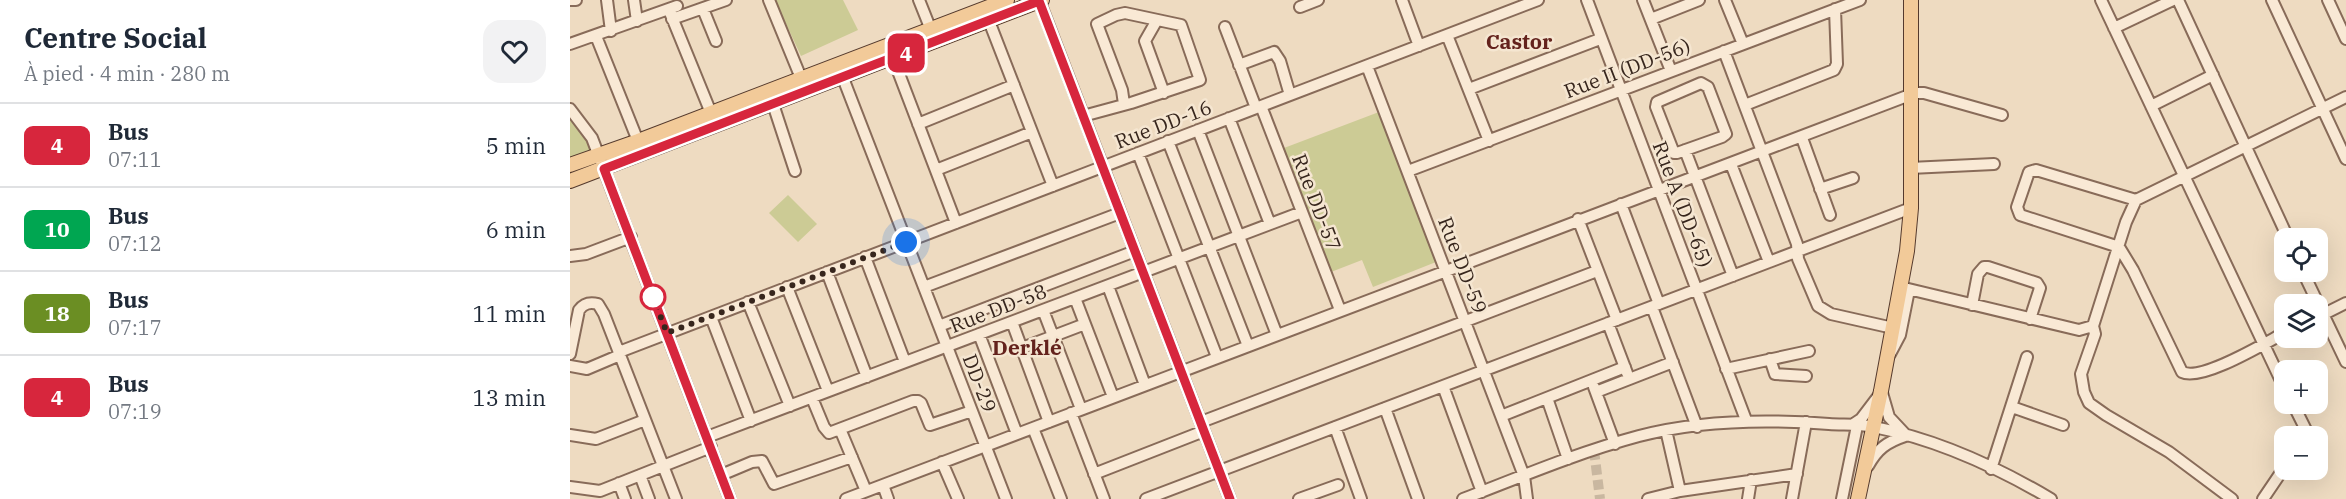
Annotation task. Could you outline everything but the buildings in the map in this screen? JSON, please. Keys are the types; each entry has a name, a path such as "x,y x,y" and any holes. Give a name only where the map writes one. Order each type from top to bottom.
{"main road":[{"path":"570,181 638,141 1007,0"},
{"path":"570,165 601,162 773,104 1040,0"},
{"path":"1858,499 1886,358 1905,289 1911,208 1911,0"}],"street":[{"path":"570,0 576,0"},
{"path":"607,0 611,31"},
{"path":"634,0 637,21"},
{"path":"659,0 673,11 711,113"},
{"path":"770,0 801,78"},
{"path":"919,0 931,30"},
{"path":"1040,0 1230,499"},
{"path":"1300,7 1318,0"},
{"path":"1402,0 1419,46"},
{"name":"Rue DD-16","path":"570,366 586,369 667,333 1538,0"},
{"name":"Rue A (DD-65)","path":"1587,0 1746,420"},
{"path":"1643,0 1671,71"},
{"path":"1651,19 1699,0"},
{"path":"1725,0 1743,44"},
{"name":"Rue II (DD-56)","path":"1408,171 1860,0"},
{"path":"2101,0 2274,367"},
{"path":"2114,28 2175,0 2213,75 2283,228"},
{"path":"2272,0 2346,159"},
{"path":"2328,0 2346,39"},
{"path":"570,45 637,21 673,11 703,9 721,1"},
{"path":"703,9 716,41"},
{"path":"1745,105 1834,70 1837,64 1835,9"},
{"path":"1083,116 1131,104 1198,81 1201,76 1181,26 1120,14 1097,24 1122,90 1124,104"},
{"path":"1157,20 1144,41 1164,93"},
{"path":"989,21 1053,186"},
{"name":"Rue DD-57","path":"1225,27 1340,310"},
{"path":"1447,35 1488,141"},
{"path":"596,36 638,141"},
{"path":"1469,89 1600,39"},
{"path":"1724,51 1797,244 1798,259 1818,306 1831,314 1893,328"},
{"path":"1239,65 1274,52 1280,62 1290,95"},
{"path":"893,58 956,223"},
{"name":"Rue DD-59","path":"1367,66 1524,476 1527,499"},
{"path":"2151,106 2213,75"},
{"name":"DD-29","path":"843,78 1006,499"},
{"path":"1705,84 1726,134 1685,150 1677,153 1672,150 1656,107 1657,102 1705,84"},
{"path":"918,124 1014,86"},
{"path":"846,499 1578,219 1802,138 1911,95 1924,93 2002,115"},
{"path":"2232,499 2169,452 2089,403 2084,392 2081,374 2095,334 2093,326 2136,200 2346,97"},
{"path":"773,104 795,171"},
{"path":"570,109 587,129 601,162 730,499"},
{"path":"1229,118 1270,224"},
{"path":"1198,130 1277,335"},
{"path":"936,170 1032,132"},
{"path":"1802,138 1830,214"},
{"path":"1168,141 1248,346"},
{"path":"1685,150 1733,276"},
{"path":"1138,153 1217,357"},
{"path":"1731,164 1769,262"},
{"path":"1911,168 1994,164"},
{"path":"2136,200 2036,170 2029,172 2017,207 2020,214 2119,247 2133,270 2182,372 2195,375 2274,339"},
{"path":"1820,189 1853,178"},
{"path":"1621,204 1672,362 1697,427"},
{"path":"1146,499 1911,208"},
{"name":"Rue DD-58","path":"598,495 618,483 663,466 751,421 1302,212"},
{"path":"924,287 1120,213"},
{"path":"1578,219 1598,271 1629,378"},
{"path":"570,256 586,255 631,237"},
{"path":"939,326 1134,251"},
{"path":"865,257 905,362"},
{"path":"1972,305 1978,274 1984,267 1988,267 2037,283 2040,288 2030,320"},
{"path":"1094,474 1203,427 1465,321 1598,271"},
{"path":"826,272 867,377"},
{"path":"1107,286 1145,385"},
{"path":"787,287 828,391"},
{"path":"1886,358 1896,347 1905,289 2079,330 2093,326"},
{"path":"1076,298 1113,397"},
{"path":"748,302 790,406"},
{"path":"570,354 579,310 588,303 598,304 676,499"},
{"path":"2328,312 2346,303"},
{"path":"1043,310 1053,336 1094,474 1104,499"},
{"path":"711,316 751,421"},
{"path":"1012,321 1049,422"},
{"path":"1022,348 1085,324"},
{"path":"2328,330 2346,362"},
{"path":"979,334 1017,434"},
{"path":"1726,369 1809,351"},
{"path":"1991,468 2027,357"},
{"path":"1770,359 1773,371 1779,375 1806,376"},
{"path":"1596,392 1672,362"},
{"path":"1501,416 1625,367"},
{"path":"1592,381 1615,444"},
{"path":"1443,386 1482,492"},
{"path":"1842,499 1855,425 1881,392"},
{"path":"1881,392 1888,417 1908,437"},
{"path":"812,398 826,431 829,433 913,401 921,403 930,425 972,411"},
{"path":"1547,398 1568,459"},
{"path":"2012,407 2063,425"},
{"path":"1385,408 1418,499"},
{"path":"570,435 596,439 645,420"},
{"path":"1463,499 1568,459 1615,444 1666,430 1746,420 1873,427 1944,448 1991,468 2051,499"},
{"path":"1792,499 1806,422"},
{"path":"1335,427 1361,499"},
{"path":"1033,428 1061,499"},
{"path":"840,429 866,491"},
{"path":"1666,430 1680,491"},
{"path":"1863,474 1879,449 1885,444 1908,437"},
{"path":"721,475 752,462 762,461 774,484 852,457"},
{"path":"942,462 958,499"},
{"path":"1648,499 1680,491 1797,474"},
{"path":"640,475 649,499"},
{"path":"1748,499 1751,480"},
{"path":"2263,499 2276,480"},
{"path":"618,483 625,499"},
{"path":"883,485 888,499"},
{"path":"1299,499 1338,485"},
{"path":"570,488 598,495"}],"shaded area":[{"path":"775,0 843,0 858,30 801,56"},
{"path":"570,111 576,117 593,152 570,160"},
{"path":"1379,112 1436,262 1373,287 1362,260 1331,272 1284,148"},
{"path":"788,195 817,224 798,242 769,213"}],"tunnel":[{"path":"1594,450 1600,499"}],"bus line":[{"name":"4","path":"730,499 604,169 1039,1 1230,499"}],"district":[{"name":"Castor","path":"1519,41"},
{"name":"Derklé","path":"1027,347"}],"route":[{"path":"653,297 667,333 906,242"}]}
